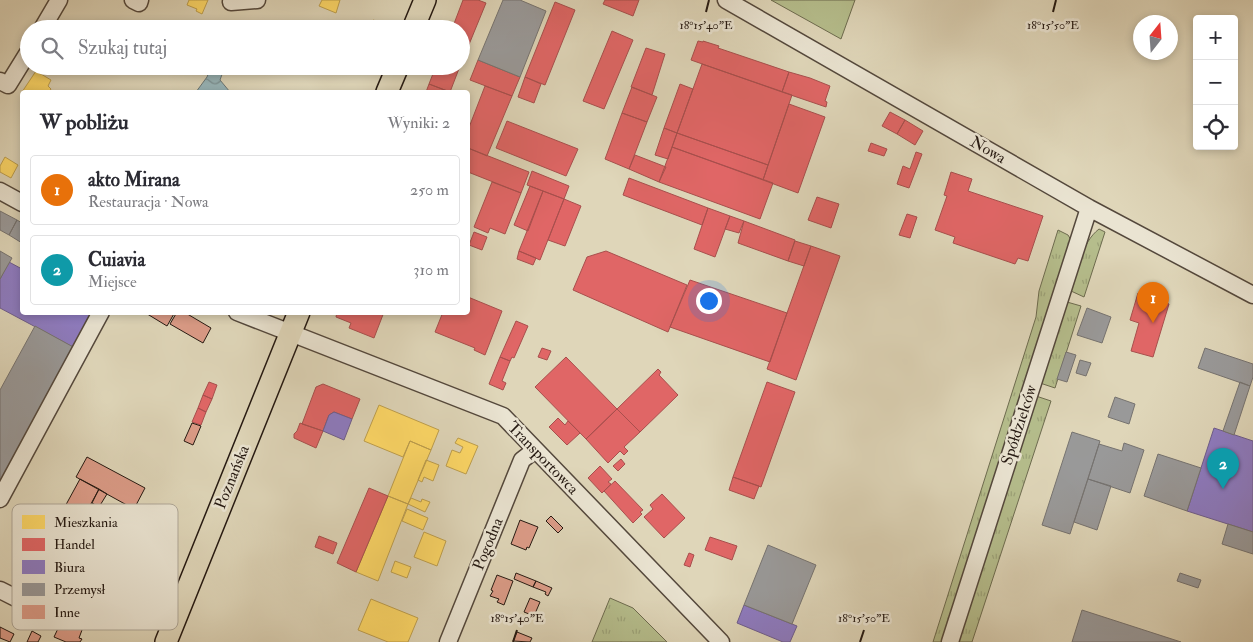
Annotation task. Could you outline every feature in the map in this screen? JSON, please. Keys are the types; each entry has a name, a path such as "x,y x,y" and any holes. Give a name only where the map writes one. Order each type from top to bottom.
{"main road":[{"path":"417,20 425,0"},
{"path":"389,90 395,75"},
{"name":"Poznańska","path":"178,612 297,315"},
{"name":"Poznańska","path":"166,642 171,630"}],"street":[{"path":"48,20 60,0"},
{"path":"133,0 139,3 140,0"},
{"path":"231,2 257,0"},
{"name":"Nowa","path":"726,0 1089,208 1253,295"},
{"path":"0,81 8,85 20,66"},
{"path":"0,191 20,203"},
{"name":"Spółdzielców","path":"950,642 1089,208"},
{"path":"0,499 99,315"},
{"name":"Transportowca","path":"244,315 503,416 721,642"},
{"name":"Pogodna","path":"448,642 522,460 535,450"},
{"path":"0,590 12,596"}],"green space":[{"path":"771,0 855,0 841,39"},
{"path":"1099,229 1105,232 1084,297 1071,291 1084,249"},
{"path":"1058,230 1068,235 1071,240 942,642 933,642 1036,317 1039,291"},
{"path":"1067,302 1081,306 1055,388 1040,383"},
{"path":"1036,396 1051,401 972,642 956,642"},
{"path":"610,598 633,608 667,642 592,642"}],"water":[{"path":"208,75 222,75 220,80 228,90 197,90"}],"building: Mieszkania":[{"path":"189,0 208,0 202,14 196,11 197,9 187,5"},
{"path":"322,0 340,0 336,13 319,6"},
{"path":"33,75 43,75 51,80 48,86 50,90 23,90"},
{"path":"5,157 18,165 11,178 0,172 0,166"},
{"path":"379,405 439,430 431,450 410,441 403,457 364,441"},
{"path":"458,438 478,446 466,474 446,466 452,450 460,453 463,447 455,443"},
{"path":"410,441 431,450 408,504 388,496"},
{"path":"426,460 439,465 433,481 424,477 422,482 418,480"},
{"path":"388,496 408,504 378,581 356,572"},
{"path":"411,498 421,502 422,499 430,502 425,512 408,504"},
{"path":"407,509 428,518 423,530 402,521"},
{"path":"424,532 446,541 437,566 414,557"},
{"path":"395,561 411,567 407,578 391,572"},
{"path":"371,599 418,618 408,642 388,642 358,630"}],"building: Handel":[{"path":"463,0 478,0 486,3 470,42 470,20 455,20"},
{"path":"605,0 639,0 633,16 603,4"},
{"path":"555,2 575,10 545,85 525,77"},
{"path":"612,31 633,40 604,109 583,101"},
{"path":"698,41 719,46 718,48 789,72 782,92 691,60"},
{"path":"646,48 665,54 652,95 631,87"},
{"path":"478,60 520,77 512,96 470,80"},
{"path":"702,64 792,95 768,165 677,133"},
{"path":"789,72 830,86 825,101 827,102 826,107 782,92"},
{"path":"432,75 457,75 451,90 445,90 429,84"},
{"path":"525,77 541,84 534,103 518,97"},
{"path":"429,84 445,90 427,90"},
{"path":"680,84 693,89 677,133 664,128"},
{"path":"485,86 512,96 487,156 470,149 470,125"},
{"path":"632,87 657,97 647,122 622,113"},
{"path":"789,104 825,117 798,193 763,180"},
{"path":"890,112 905,120 897,134 882,126"},
{"path":"622,113 647,122 629,169 605,159"},
{"path":"905,120 923,131 915,145 897,134"},
{"path":"507,121 578,149 566,176 496,148"},
{"path":"664,128 677,133 668,159 655,155"},
{"path":"677,133 768,165 763,180 672,147"},
{"path":"871,143 887,149 884,156 868,151"},
{"path":"672,147 773,183 760,219 659,182"},
{"path":"470,149 529,172 521,193 470,173"},
{"path":"916,152 922,154 909,188 897,184 903,166 910,169"},
{"path":"635,155 666,167 659,182 629,169"},
{"path":"532,171 569,186 564,199 527,185"},
{"path":"951,172 972,179 968,191 1043,216 1028,261 1018,258 1015,264 953,243 955,237 935,230 947,196 944,195"},
{"path":"629,178 708,208 702,225 623,195"},
{"path":"492,182 521,193 505,234 490,228 488,233 474,227"},
{"path":"530,186 543,191 528,231 514,225"},
{"path":"543,191 564,199 540,260 519,251"},
{"path":"817,197 839,204 831,228 808,220"},
{"path":"564,199 581,206 565,246 548,240"},
{"path":"708,208 730,216 715,257 694,249"},
{"path":"907,214 917,217 910,238 899,235"},
{"path":"730,216 744,221 739,233 725,229"},
{"path":"744,221 795,240 788,261 738,243"},
{"path":"474,232 487,237 482,250 470,245"},
{"path":"795,241 811,246 804,266 788,261"},
{"path":"811,246 840,256 796,380 767,369"},
{"path":"519,251 536,258 533,265 517,259"},
{"path":"606,251 687,285 668,332 573,290 587,257"},
{"path":"690,280 787,313 770,362 670,327"},
{"path":"1138,293 1169,304 1153,357 1131,351 1139,323 1130,320"},
{"path":"470,298 502,311 485,355 474,350 475,348 435,332 442,315 470,315"},
{"path":"336,315 383,315 374,338 349,328 351,323 336,317"},
{"path":"516,321 528,326 514,358 512,357 510,361 500,357"},
{"path":"542,348 551,351 547,360 538,357"},
{"path":"500,357 510,361 502,381 506,383 503,390 489,384"},
{"path":"566,357 617,409 586,439 535,387"},
{"path":"658,369 661,372 659,375 678,395 640,432 617,409"},
{"path":"209,382 217,385 212,399 203,395"},
{"path":"767,382 795,392 761,487 733,477"},
{"path":"323,384 360,399 352,419 334,412 329,415 323,431 302,424 316,387"},
{"path":"203,395 212,399 206,412 198,408"},
{"path":"198,408 206,412 201,425 192,422"},
{"path":"617,409 640,432 624,447 628,451 624,455 620,451 608,463 586,439"},
{"path":"558,418 565,425 568,421 580,433 567,445 549,427"},
{"path":"300,423 323,431 316,448 294,438"},
{"path":"621,459 625,464 618,471 613,466"},
{"path":"600,466 612,479 608,482 611,484 602,493 588,478"},
{"path":"733,477 759,486 754,499 729,490"},
{"path":"615,481 643,510 640,512 642,514 633,523 604,491"},
{"path":"369,488 388,496 356,572 337,563"},
{"path":"662,494 685,518 664,538 644,517 653,509 650,505"},
{"path":"319,536 337,543 333,554 315,547"},
{"path":"710,537 737,546 732,560 705,550"},
{"path":"689,553 694,555 690,567 684,565"}],"building: Biura":[{"path":"9,262 20,268 20,315 92,315 75,348 0,308 0,279"},
{"path":"334,412 352,419 344,440 323,431 329,415"},
{"path":"1214,428 1253,441 1253,532 1187,511"},
{"path":"744,605 797,626 790,642 783,642 737,623"}],"building: Przemysł":[{"path":"503,0 520,0 546,11 520,77 478,60"},
{"path":"0,211 17,220 9,235 0,230"},
{"path":"17,220 20,222 20,242 9,235"},
{"path":"0,251 12,258 0,279"},
{"path":"1087,308 1111,317 1102,343 1077,335"},
{"path":"35,326 75,348 0,484 0,390"},
{"path":"1205,348 1253,364 1253,377 1250,386 1198,368"},
{"path":"1066,352 1076,355 1067,382 1057,379"},
{"path":"1080,360 1091,363 1086,376 1076,373"},
{"path":"1240,382 1250,386 1234,435 1223,431"},
{"path":"1115,397 1135,404 1129,424 1108,417"},
{"path":"1072,432 1100,441 1070,534 1042,525"},
{"path":"1124,443 1144,450 1130,493 1088,479 1099,444 1122,451"},
{"path":"1158,454 1201,468 1187,511 1144,496"},
{"path":"1088,479 1111,486 1097,530 1074,522"},
{"path":"1228,524 1253,532 1253,554 1222,544"},
{"path":"768,545 816,565 792,624 744,605"},
{"path":"1180,573 1201,580 1198,588 1177,581"},
{"path":"1082,610 1181,642 1072,642"}],"building: Inne":[{"path":"149,315 173,315 167,326"},
{"path":"175,315 189,315 211,328 203,343 170,324"},
{"path":"192,423 201,426 193,445 184,441"},
{"path":"87,457 145,488 137,504 125,504 76,477"},
{"path":"80,479 99,489 91,504 66,504"},
{"path":"99,489 107,494 101,504 92,503"},
{"path":"551,516 563,528 558,533 546,521"},
{"path":"520,520 538,527 529,548 527,547 526,550 511,544"},
{"path":"516,573 536,581 533,587 514,579"},
{"path":"497,575 513,581 504,605 497,602 499,599 490,596"},
{"path":"536,581 552,588 548,596 545,594 546,592 533,587"},
{"path":"530,598 540,602 534,616 524,612"},
{"path":"0,627 14,634 10,642 0,638"},
{"path":"57,630 82,630 79,638 82,639 80,642 66,642 54,637"},
{"path":"32,631 41,636 38,642 27,642"},
{"path":"517,632 532,638 530,642 513,641"}],"place":[{"name":"akto Mirana","path":"1153,323"},
{"name":"Cuiavia","path":"1223,489"}]}
